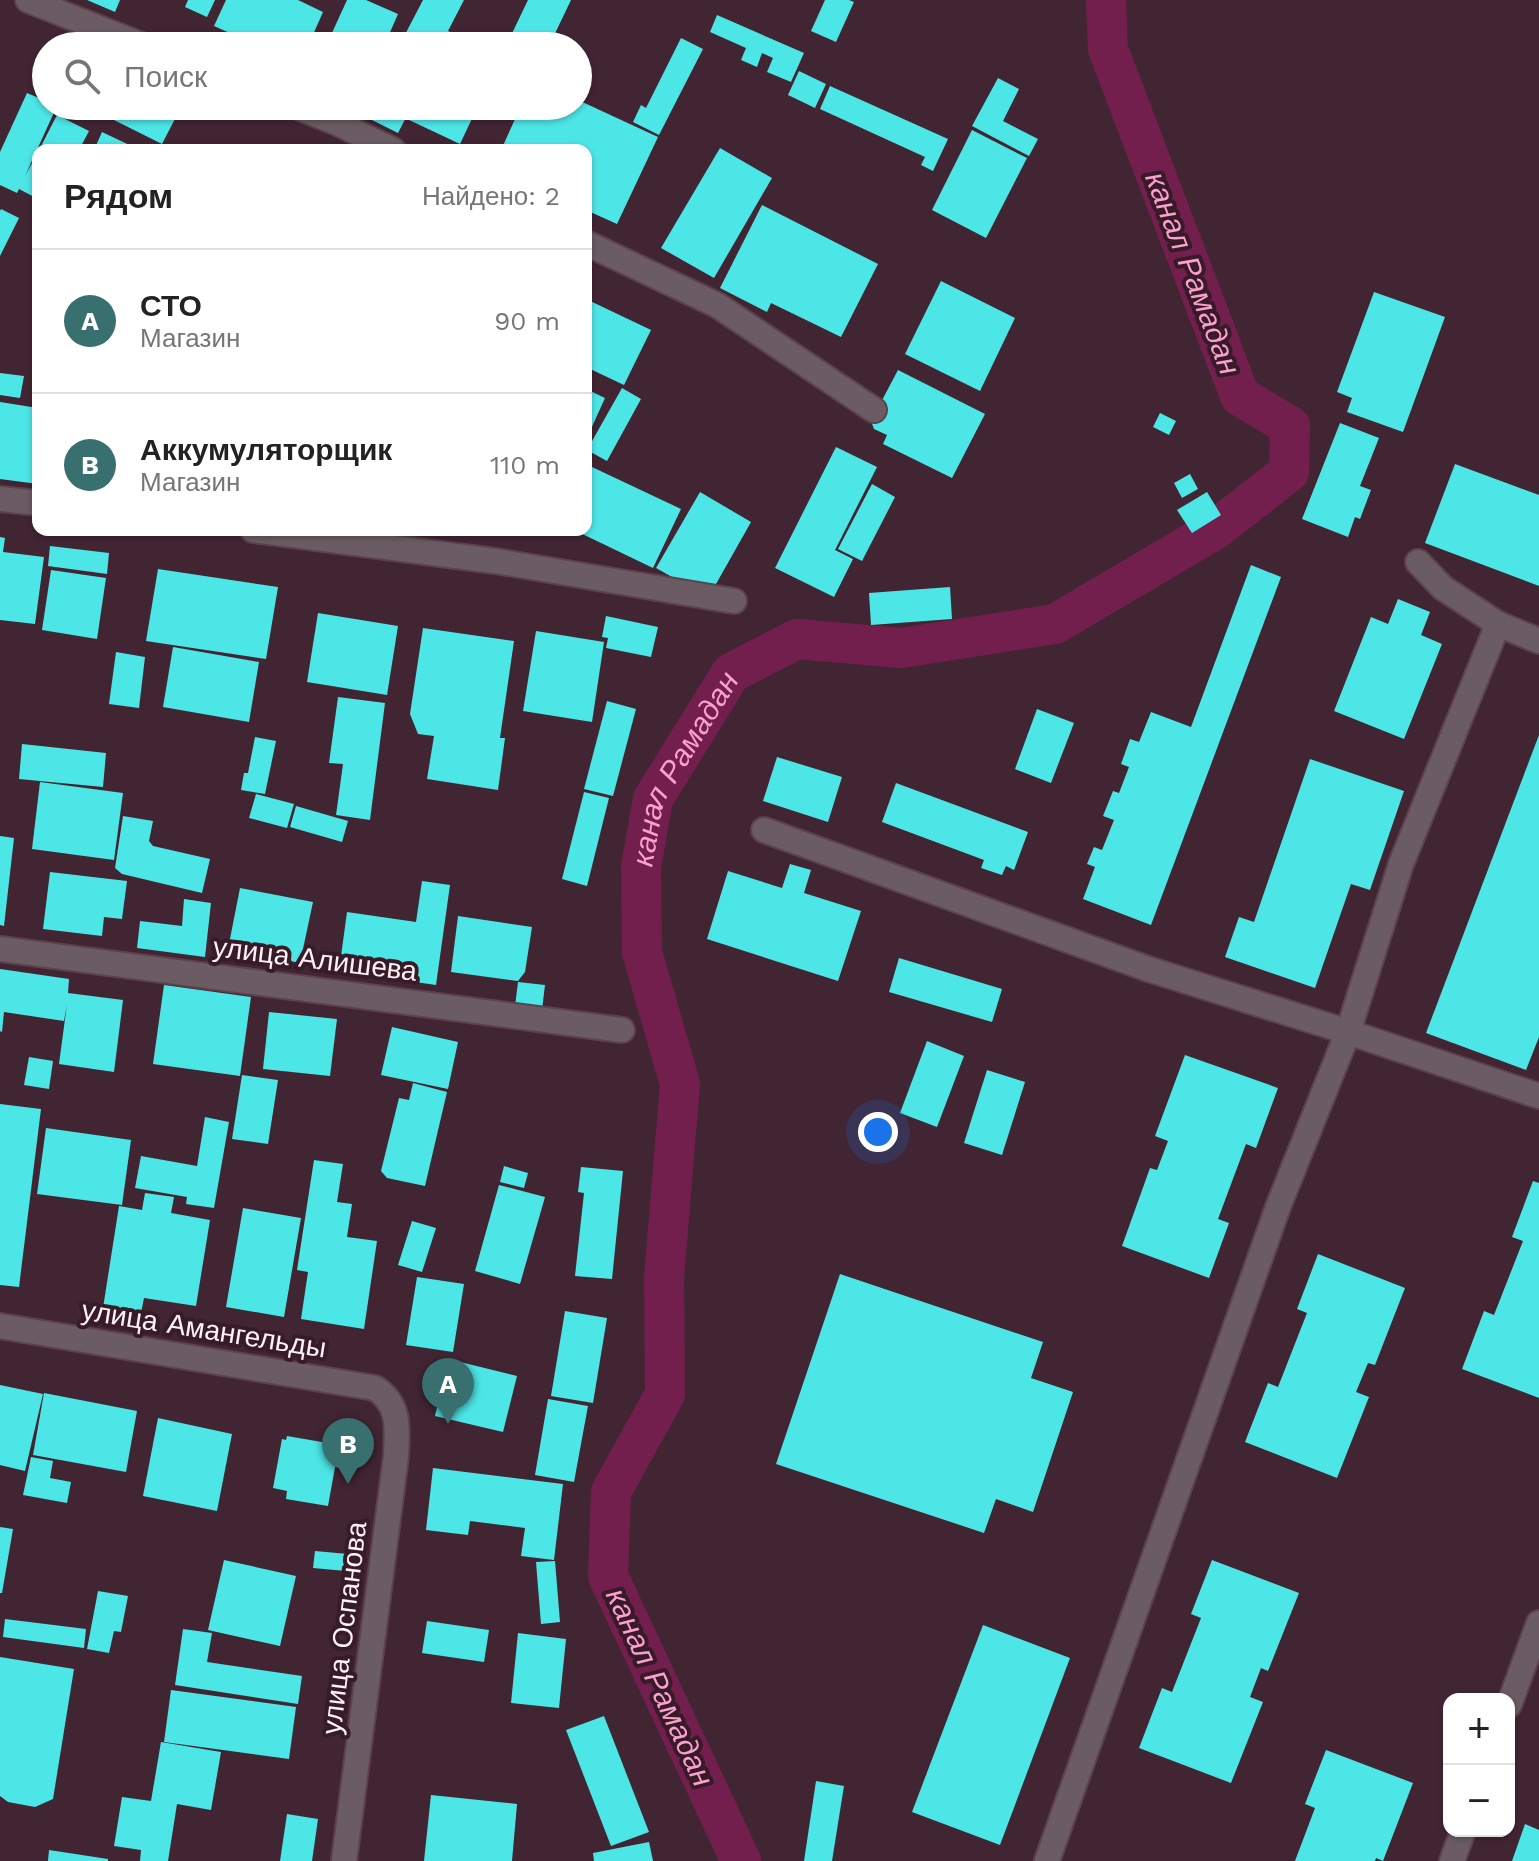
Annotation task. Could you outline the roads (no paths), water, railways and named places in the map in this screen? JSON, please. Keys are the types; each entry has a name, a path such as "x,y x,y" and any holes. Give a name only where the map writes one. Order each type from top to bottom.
{"street":[{"path":"28,0 109,32"},
{"path":"330,120 381,144"},
{"path":"592,246 717,305 874,410"},
{"path":"0,499 32,502"},
{"path":"300,536 495,561 734,601"},
{"path":"1418,562 1443,588 1498,624 1539,641"},
{"path":"1047,1861 1278,1207 1348,1032 1401,864 1498,624"},
{"path":"764,830 1148,969 1539,1096"},
{"name":"улица Алишева","path":"0,949 622,1030"},
{"name":"улица Амангельды","path":"0,1326 375,1388 385,1394 391,1404"},
{"name":"улица Оспанова","path":"344,1861 396,1456 397,1420 391,1404"},
{"path":"1513,1693 1539,1623"},
{"path":"1452,1861 1461,1837"}],"waterway":[{"name":"канал Рамадан","path":"741,1861 608,1576 611,1492 665,1394 664,1278 680,1084 642,952 641,867 653,799 731,673 797,639 901,648 1055,624 1216,529 1289,472 1290,426 1240,396 1108,49 1106,0"}],"place":[{"name":"СТО","path":"448,1424"},
{"name":"Аккумуляторщик","path":"348,1484"}]}
